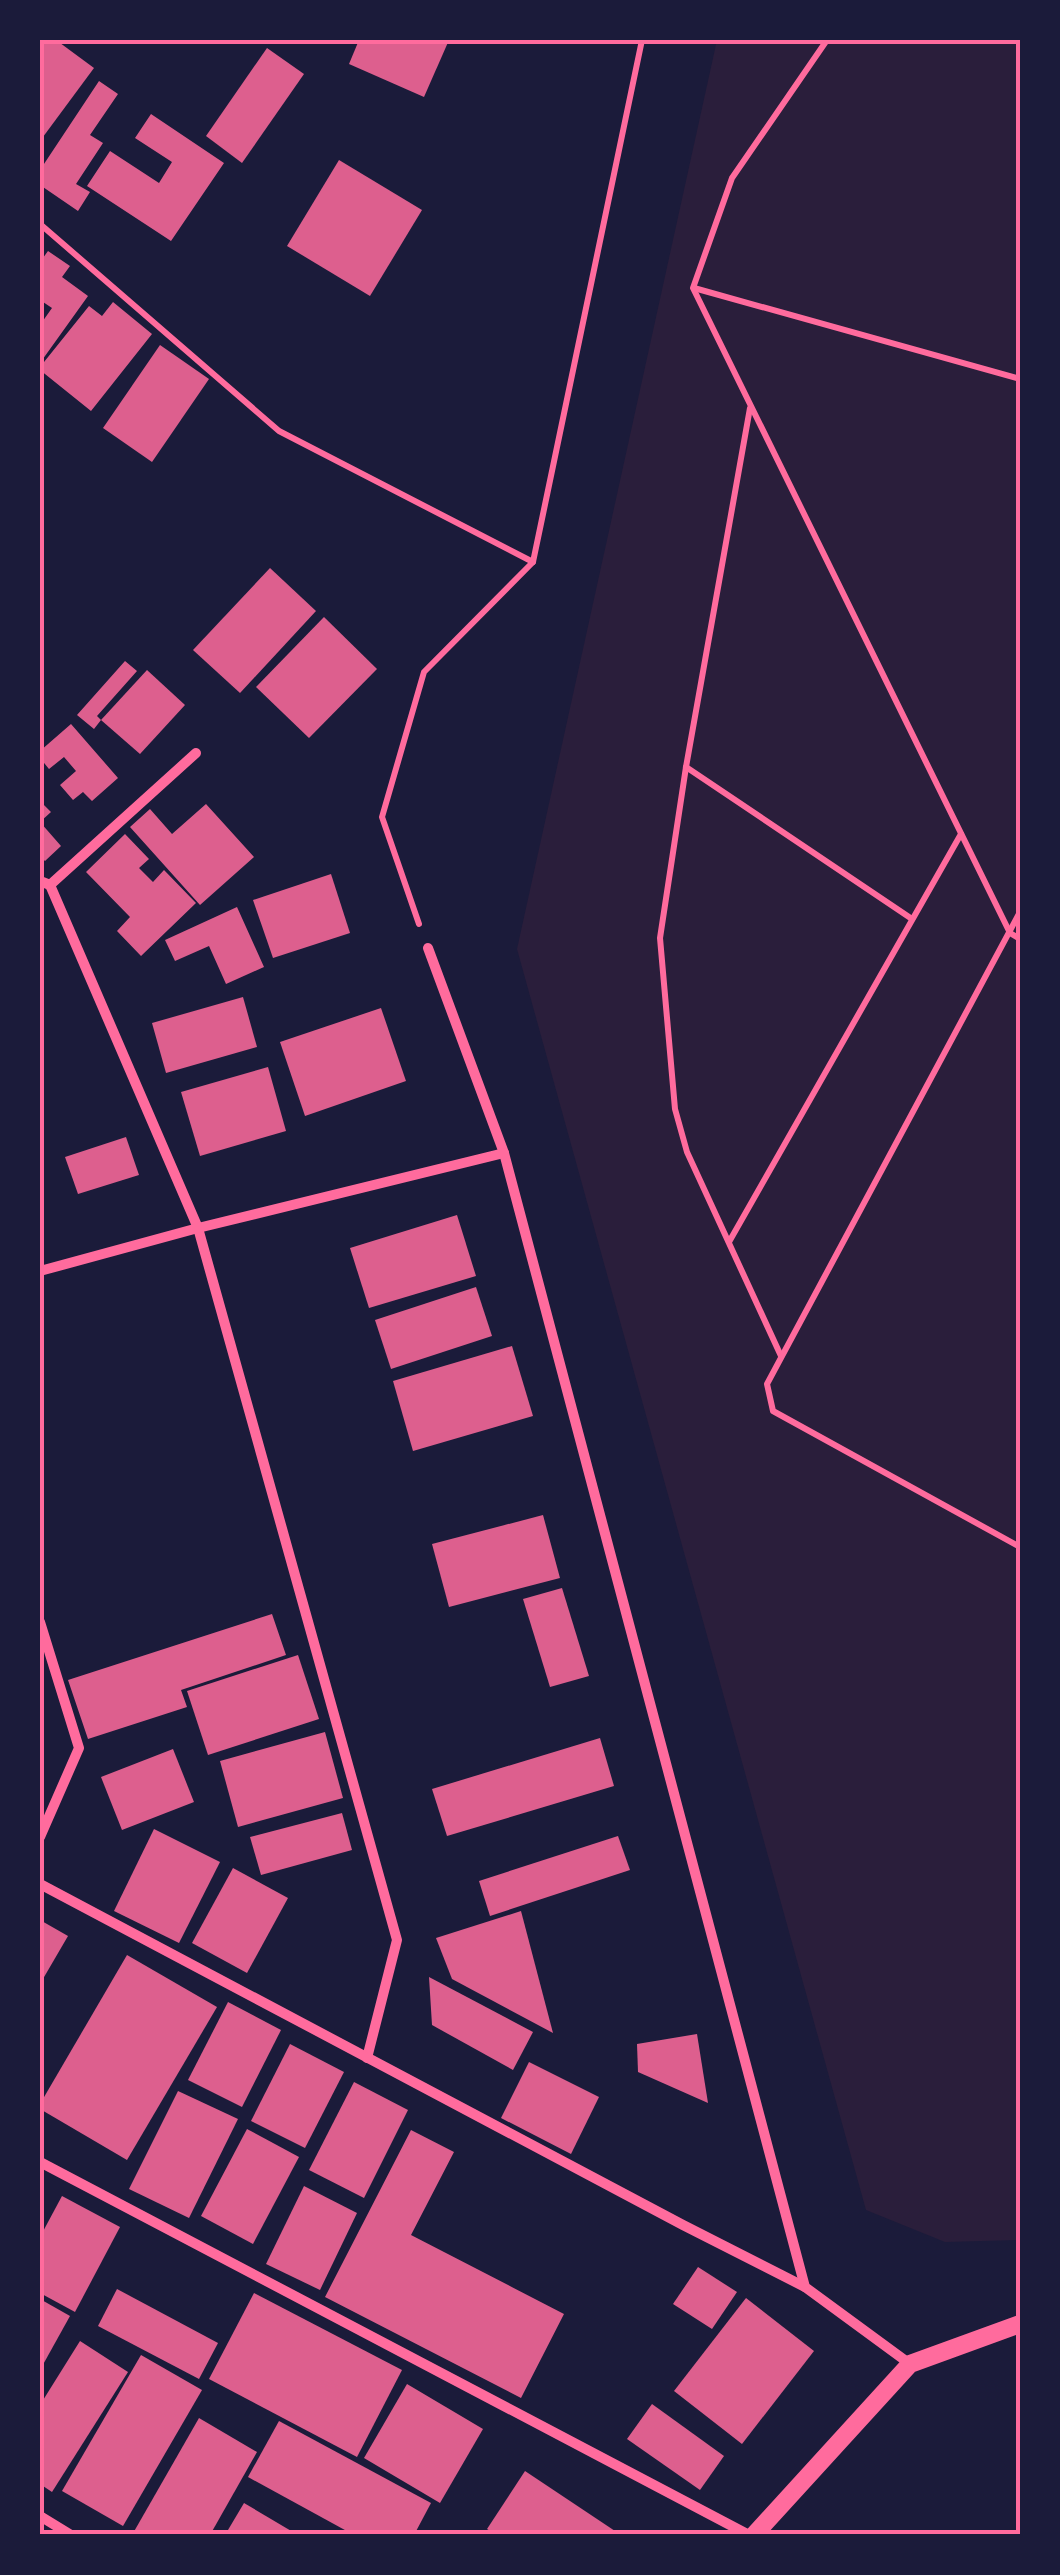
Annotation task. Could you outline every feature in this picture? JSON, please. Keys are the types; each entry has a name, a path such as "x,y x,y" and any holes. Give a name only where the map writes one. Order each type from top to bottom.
{"street":[{"path":"196,752 45,884 198,1228 397,1940 367,2058"},
{"path":"428,948 504,1153 805,2287"},
{"path":"40,1271 504,1153"},
{"path":"40,1622 79,1748 40,1837"},
{"path":"40,1884 805,2287 910,2364"},
{"path":"40,2162 752,2535 910,2364 1020,2324"},
{"path":"40,2516 71,2535"}],"path":[{"path":"428,948 382,817 424,672 533,562 642,40"},
{"path":"827,40 732,178 693,288 1010,934 1020,939"},
{"path":"40,224 279,431 533,562"},
{"path":"693,288 1020,380"},
{"path":"751,405 660,938 676,1109 687,1152 781,1356"},
{"path":"686,768 912,918"},
{"path":"728,1243 960,834"},
{"path":"1020,912 767,1384 774,1411 1020,1546"}],"shaded area":[{"path":"717,40 1020,40 1020,2240 945,2242 866,2210 517,949"}],"building":[{"path":"47,40 56,40 94,68 40,141 40,49"},
{"path":"359,40 449,40 424,97 349,64"},
{"path":"267,48 304,74 242,163 206,136"},
{"path":"99,81 118,94 90,135 103,143 76,184 90,192 78,211 40,185 40,170"},
{"path":"151,114 224,163 171,241 87,186 110,151 159,183 172,162 135,138"},
{"path":"339,160 422,210 370,296 287,246"},
{"path":"48,251 70,266 62,277 88,296 40,363 40,325 52,308 40,300 40,262"},
{"path":"113,302 152,334 91,411 40,367 89,306 102,316"},
{"path":"160,345 209,379 152,462 103,428"},
{"path":"270,568 316,611 240,693 193,650"},
{"path":"324,617 377,669 309,738 256,687"},
{"path":"125,661 137,671 97,716 101,720 94,729 77,715"},
{"path":"147,670 185,705 140,754 101,720"},
{"path":"71,724 118,778 92,801 83,792 73,800 60,785 76,771 64,757 49,769 40,758 40,751"},
{"path":"40,801 51,812 40,822"},
{"path":"206,804 254,857 200,905 130,827 150,809 172,834"},
{"path":"40,822 61,846 45,861 40,856"},
{"path":"125,834 149,859 139,868 153,882 164,870 196,903 141,956 117,931 130,917 86,872"},
{"path":"331,874 350,933 273,958 253,900"},
{"path":"237,907 264,967 226,984 209,946 175,961 165,940"},
{"path":"243,997 257,1047 166,1073 152,1023"},
{"path":"381,1008 406,1081 305,1116 280,1042"},
{"path":"268,1067 286,1131 200,1156 181,1092"},
{"path":"126,1137 139,1175 78,1194 65,1157"},
{"path":"457,1215 476,1276 369,1308 350,1248"},
{"path":"476,1287 492,1336 391,1369 375,1320"},
{"path":"512,1346 533,1416 413,1451 393,1381"},
{"path":"543,1515 560,1578 449,1607 432,1544"},
{"path":"562,1588 589,1676 550,1687 523,1599"},
{"path":"272,1614 286,1655 181,1690 187,1707 88,1739 68,1680"},
{"path":"298,1655 319,1719 208,1755 187,1691"},
{"path":"325,1732 343,1798 238,1827 220,1761"},
{"path":"600,1738 614,1786 447,1836 432,1789"},
{"path":"173,1749 194,1802 122,1830 101,1777"},
{"path":"342,1813 352,1850 261,1875 250,1837"},
{"path":"154,1829 220,1862 179,1943 114,1911"},
{"path":"618,1836 630,1870 490,1916 479,1881"},
{"path":"233,1868 288,1898 247,1973 192,1943"},
{"path":"521,1911 553,2033 452,1979 436,1938"},
{"path":"40,1920 68,1936 40,1984"},
{"path":"127,1955 217,2007 127,2160 40,2109 40,2104"},
{"path":"429,1977 533,2032 513,2070 432,2025"},
{"path":"228,2002 281,2030 242,2107 188,2080"},
{"path":"697,2034 708,2103 638,2072 637,2044"},
{"path":"290,2044 344,2072 305,2148 251,2121"},
{"path":"529,2062 599,2097 571,2154 501,2118"},
{"path":"354,2082 408,2110 364,2198 309,2170"},
{"path":"178,2091 238,2119 189,2218 129,2189"},
{"path":"247,2129 299,2157 253,2244 201,2216"},
{"path":"411,2130 454,2152 411,2235 564,2314 521,2398 325,2297"},
{"path":"304,2186 357,2213 320,2290 266,2264"},
{"path":"62,2196 120,2227 75,2312 40,2293 40,2237"},
{"path":"698,2267 737,2292 712,2329 673,2304"},
{"path":"117,2289 218,2343 199,2379 98,2326"},
{"path":"254,2293 402,2370 357,2457 209,2379"},
{"path":"746,2298 814,2351 742,2444 674,2391"},
{"path":"40,2299 70,2316 40,2370"},
{"path":"80,2341 128,2372 52,2492 40,2484 40,2405"},
{"path":"141,2355 202,2390 123,2526 62,2491"},
{"path":"407,2384 483,2429 440,2503 364,2458"},
{"path":"652,2404 724,2456 700,2490 627,2439"},
{"path":"199,2418 257,2452 210,2535 132,2535"},
{"path":"279,2421 431,2503 414,2535 354,2535 248,2477"},
{"path":"525,2471 621,2535 496,2535 487,2529"},
{"path":"244,2503 298,2535 225,2535"}]}
